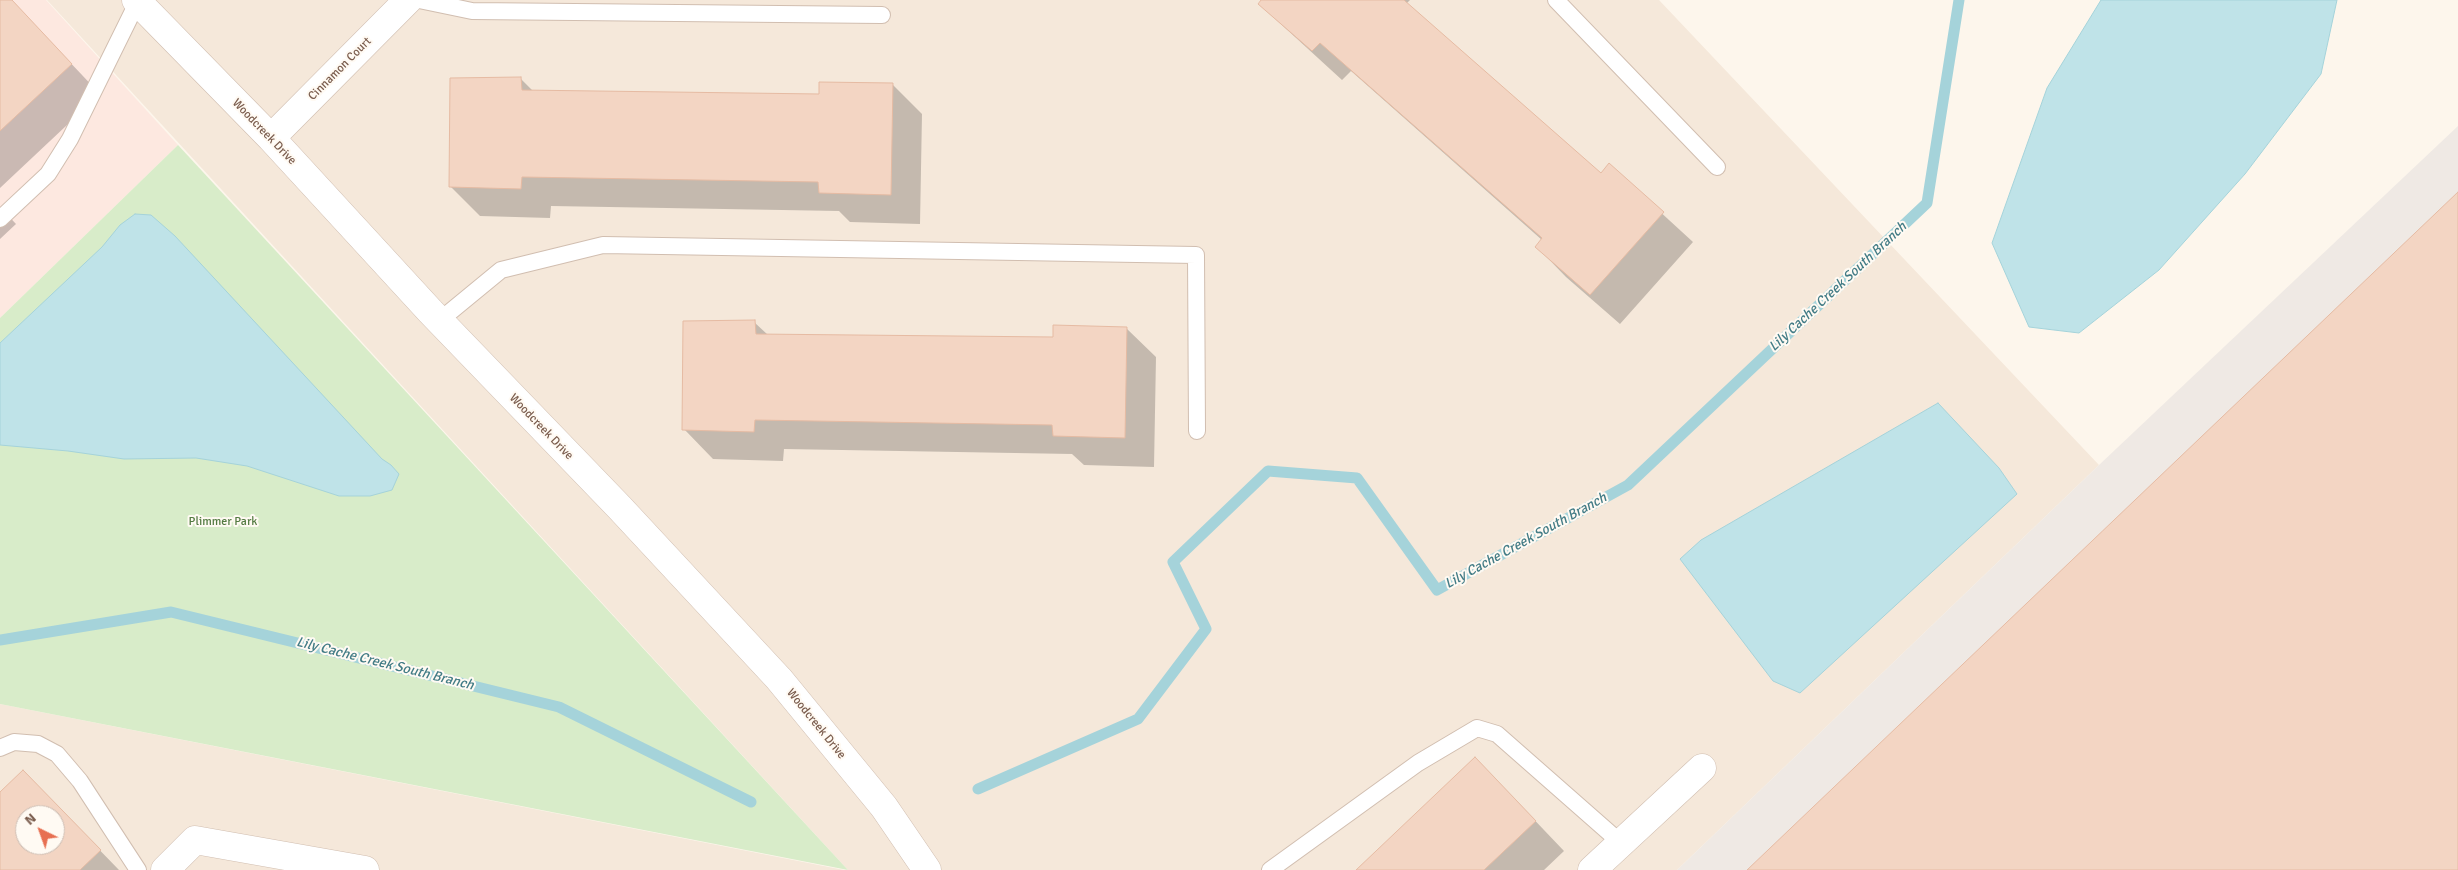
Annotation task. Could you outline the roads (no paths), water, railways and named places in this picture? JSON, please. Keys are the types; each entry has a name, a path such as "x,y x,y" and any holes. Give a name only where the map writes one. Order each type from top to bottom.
{"street":[{"name":"Cinnamon Court","path":"271,138 408,0"},
{"name":"Woodcreek Drive","path":"137,1 271,138 439,321 614,501 779,679 884,807 927,870"},
{"path":"1592,870 1702,768"},
{"path":"165,870 194,840 365,870"}],"lane":[{"path":"418,0 472,11 727,7 882,15"},
{"path":"1556,0 1717,167"},
{"path":"0,219 48,174 70,139 137,1"},
{"path":"439,321 501,270 602,245 1196,255 1197,431"},
{"path":"1270,870 1418,763 1477,728 1497,734 1621,843"},
{"path":"0,748 14,742 38,744 57,754 80,781 138,870"}],"water":[{"path":"2101,0 2337,0 2321,74 2245,174 2159,270 2079,333 2029,327 1992,243 2047,88"},
{"path":"135,214 151,215 175,236 382,459 391,465 399,474 392,490 370,496 339,496 247,466 196,458 124,459 68,451 0,445 0,343 102,247 120,225"},
{"path":"1938,403 1999,468 2017,494 1800,693 1773,681 1680,559 1701,540"}],"waterway":[{"name":"Lily Cache Creek South Branch","path":"978,789 1138,719 1206,629 1173,562 1268,471 1357,478 1437,590 1628,485 1927,203 1959,0"},
{"name":"Lily Cache Creek South Branch","path":"0,640 171,612 559,707 751,802"}],"park label":[{"name":"Plimmer Park","path":"223,522"}]}
